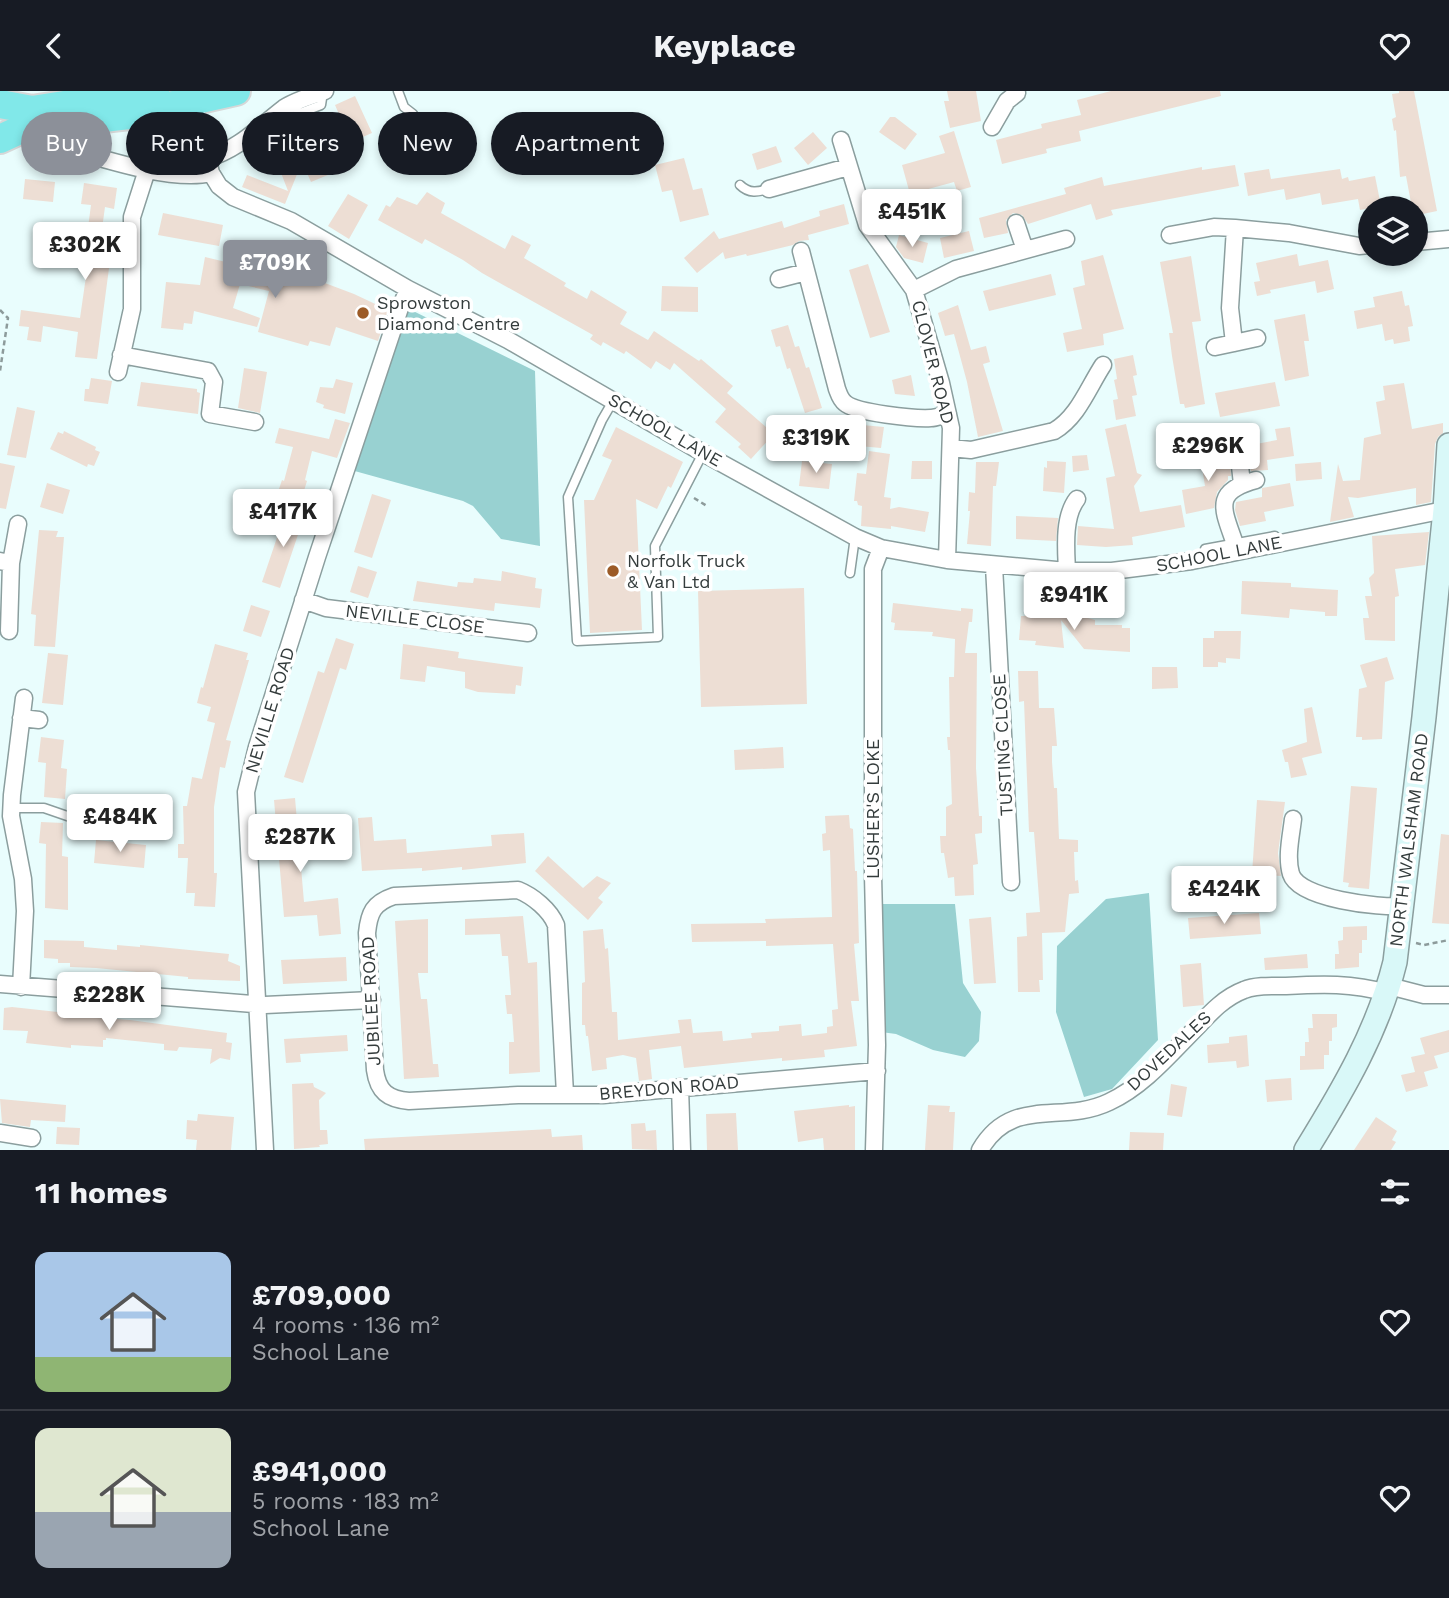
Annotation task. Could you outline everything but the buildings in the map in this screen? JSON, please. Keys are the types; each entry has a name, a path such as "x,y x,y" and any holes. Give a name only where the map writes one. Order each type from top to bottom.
{"highway":[{"path":"0,104 32,110 155,91"},
{"path":"0,139 26,127 129,115 236,91"}],"main road":[{"name":"NORTH WALSHAM ROAD","path":"1306,1150 1366,1048 1388,989 1399,940 1447,509 1449,445"}],"street":[{"path":"228,152 292,104 324,91"},
{"path":"992,127 1007,101 1020,92"},
{"path":"194,102 196,112"},
{"name":"CLOVER ROAD","path":"841,141 867,225 914,290 930,341 951,428 947,560"},
{"path":"112,160 125,163"},
{"path":"769,189 848,167"},
{"path":"145,175 132,217 132,309 119,363 208,371 214,382 210,414 255,422"},
{"name":"SCHOOL LANE","path":"213,175 219,187 233,197 291,222 408,289 508,340 855,537 881,548 994,566 1067,571 1146,568 1447,509"},
{"path":"1016,223 1025,250"},
{"path":"1170,235 1214,227 1235,228 1289,233 1358,246"},
{"path":"1234,343 1230,308 1235,228"},
{"name":"CLOVER ROAD","path":"914,290 956,269 1066,239"},
{"path":"1428,241 1449,239"},
{"path":"801,251 837,389 846,405 856,409 915,417 933,418 947,414"},
{"path":"779,279 806,272"},
{"name":"NEVILLE ROAD","path":"265,1150 246,792 257,747 303,600 408,289"},
{"path":"1214,347 1257,338"},
{"path":"951,448 971,450 1054,432 1066,424 1075,413 1102,365"},
{"path":"1235,544 1224,514 1230,490 1249,482 1240,466"},
{"path":"1067,571 1069,517 1072,505 1077,499"},
{"path":"9,631 5,562 18,524"},
{"name":"LUSHER'S LOKE","path":"877,1071 873,875 873,569 881,548"},
{"name":"TUSTING CLOSE","path":"994,566 1011,882"},
{"name":"NEVILLE CLOSE","path":"303,600 326,608 528,633"},
{"path":"21,987 23,879 12,808 24,698"},
{"path":"21,718 40,720"},
{"path":"1293,819 1289,862 1292,877 1298,885 1325,896 1403,906"},
{"name":"JUBILEE ROAD","path":"383,1094 377,1084 375,1070 367,933 368,917 373,907 382,900 394,897 518,890 528,894 552,916 556,925 565,1094"},
{"name":"DOVEDALES","path":"980,1150 988,1136 1001,1124 1020,1115 1086,1109 1108,1103 1127,1091 1152,1071 1243,982 1345,984 1424,995 1449,995"},
{"path":"0,984 257,1004 372,1000"},
{"path":"874,1150 877,1071"},
{"name":"BREYDON ROAD","path":"383,1094 395,1100 409,1101 565,1094 603,1095 877,1071"},
{"path":"680,1087 682,1150"},
{"path":"0,1133 32,1138"}],"lane":[{"path":"398,91 404,107 410,112"},
{"path":"740,185 745,190 756,192 769,189"},
{"path":"613,401 568,497 577,642 658,637 655,546 703,453"},
{"path":"1202,559 1205,549 1275,536 1281,543"},
{"path":"850,573 855,537"},
{"path":"12,808 44,808 102,828"}],"path":[{"path":"0,310 8,318 0,371"},
{"path":"698,501 706,506"},
{"path":"1399,940 1424,945 1449,940"}],"shaded area":[{"path":"403,306 535,371 540,546 501,539 473,506 463,501 351,470"},
{"path":"1149,893 1158,1040 1112,1089 1084,1097 1056,1012 1057,946 1106,899"},
{"path":"877,904 955,904 963,983 981,1012 979,1041 965,1057 933,1050 896,1034 881,1032"}],"place":[{"name":"Sprowston Diamond Centre","path":"363,313"},
{"name":"Norfolk Truck & Van Ltd","path":"613,571"}]}
